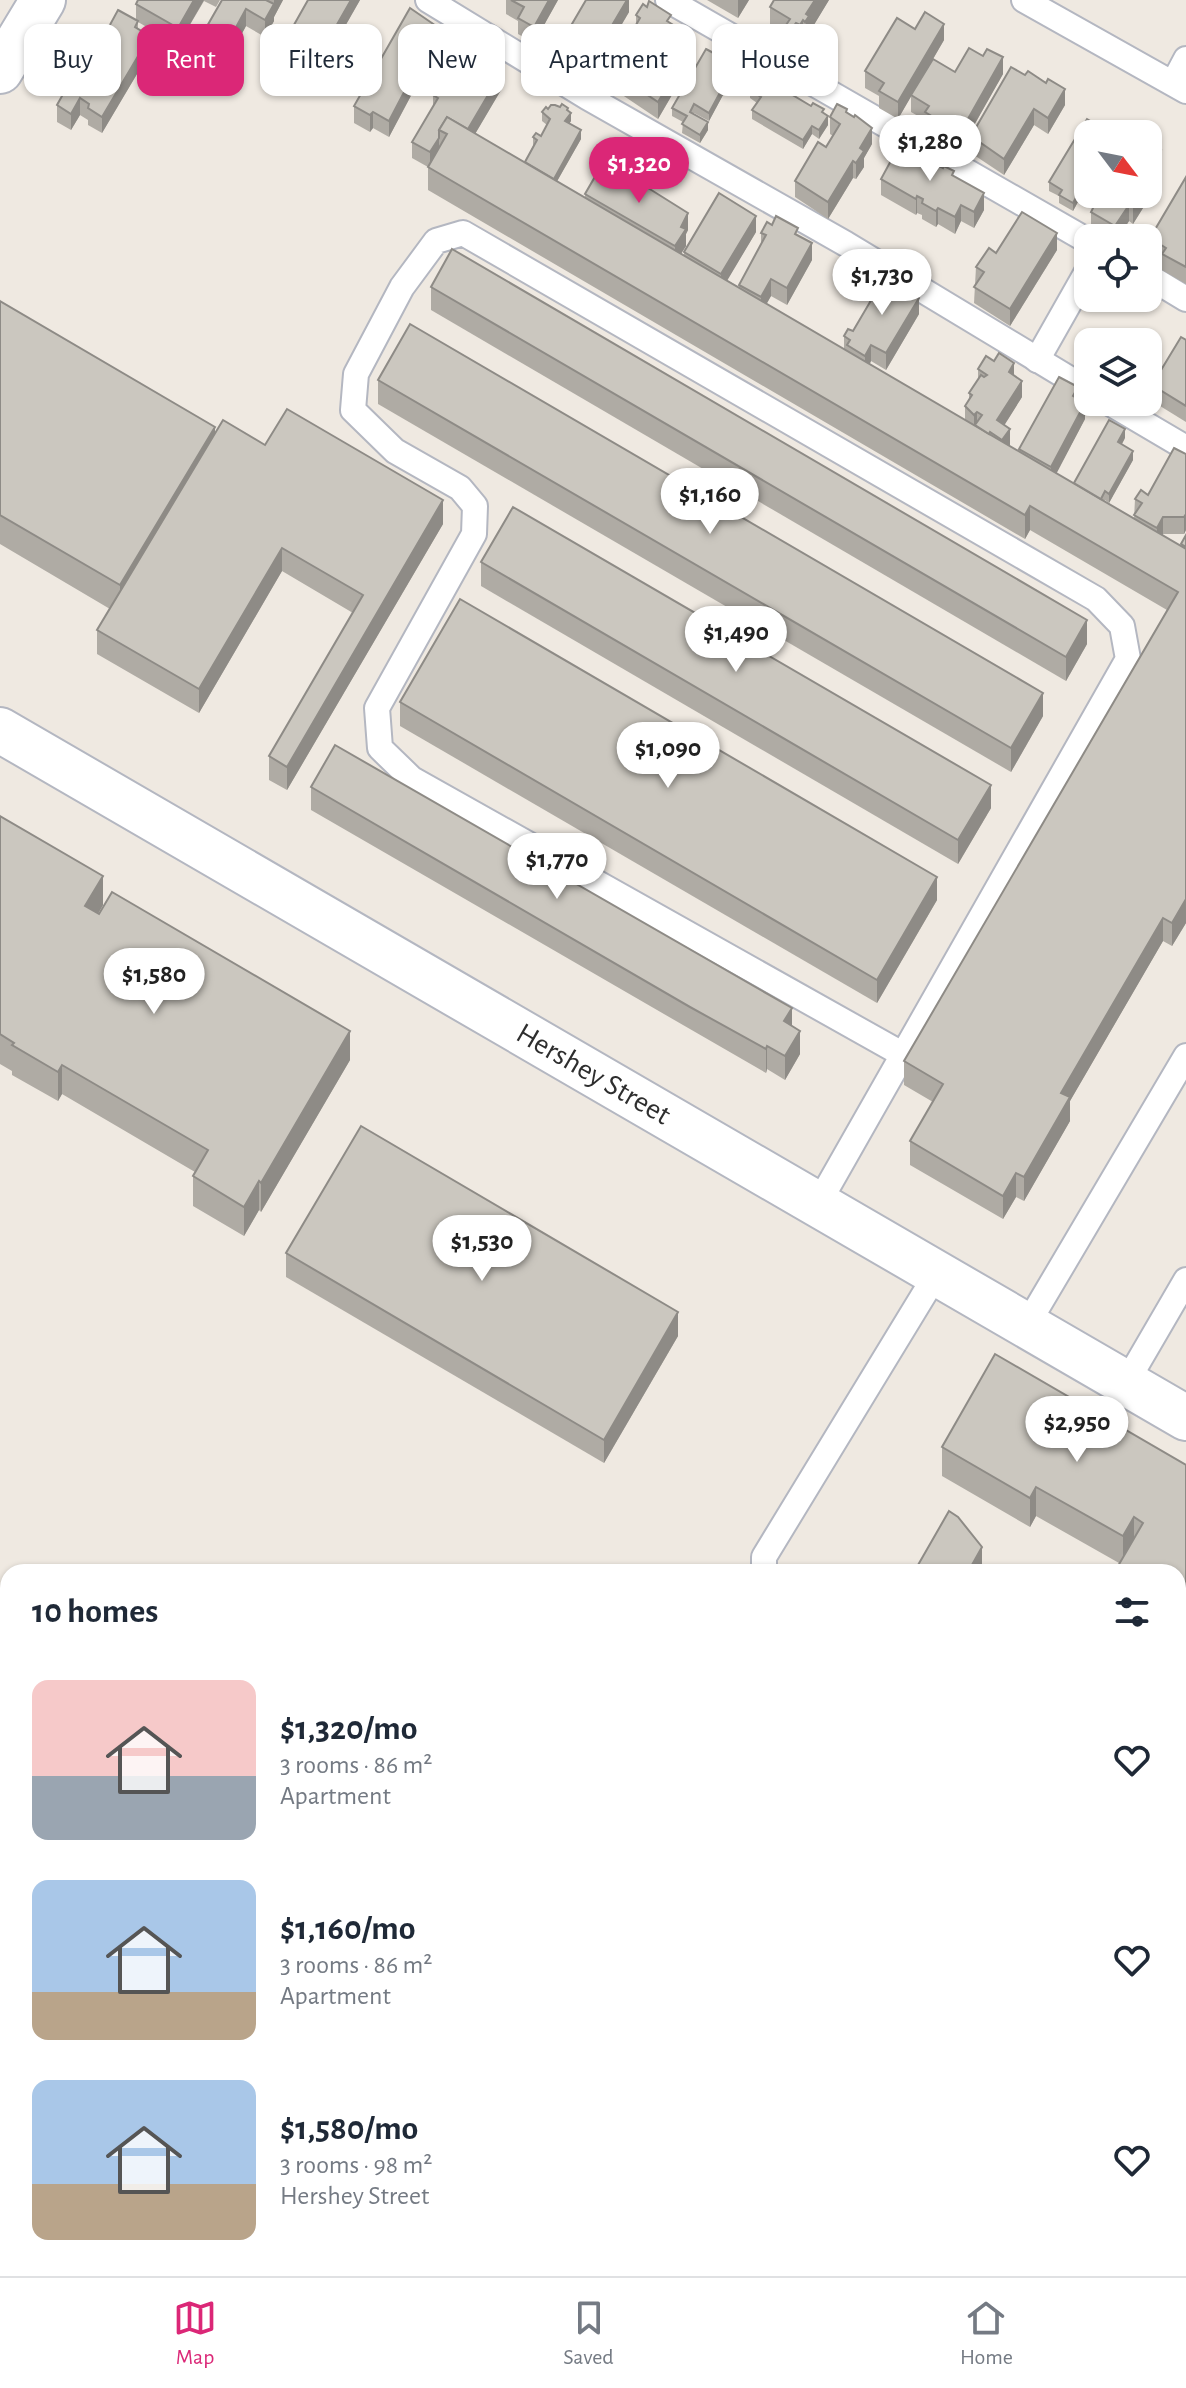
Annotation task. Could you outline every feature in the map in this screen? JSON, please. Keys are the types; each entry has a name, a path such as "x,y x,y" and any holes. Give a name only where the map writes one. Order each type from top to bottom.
{"street":[{"path":"0,71 43,0"},
{"name":"Hershey Street","path":"0,730 1186,1418"}],"lane":[{"path":"428,0 587,97 846,244 1074,382"},
{"path":"668,0 1074,233"},
{"path":"1024,0 1186,90"},
{"path":"1186,59 1178,74 1186,90"},
{"path":"818,1204 1128,659 1122,626 1096,599 463,233 436,241 402,287 356,374 353,410 395,451 460,488 475,506 474,534 377,708 380,748 412,779 902,1054"},
{"path":"1162,284 1186,299"},
{"path":"1037,360 1074,295"},
{"path":"1132,416 1186,448"},
{"path":"1027,1325 1186,1056"},
{"path":"764,1564 764,1557 937,1273"},
{"path":"1126,1383 1186,1280"}],"building":[{"path":"138,0 194,0 180,24 171,24 136,4"},
{"path":"222,0 266,0 274,4 265,20 246,9 238,24 208,24"},
{"path":"308,0 351,0 337,24 294,24"},
{"path":"511,0 549,0 536,24 518,18 524,7"},
{"path":"586,0 627,0 613,24 572,24"},
{"path":"774,0 815,0 806,14 809,16 801,24 787,24 790,19 770,7"},
{"path":"649,1 671,15 667,21 672,24 637,24 640,18 636,15 643,4 647,7"},
{"path":"410,8 433,24 401,24"},
{"path":"118,10 138,21 135,27 137,58 121,85 121,24 110,24"},
{"path":"925,12 944,24 898,102 879,91 884,83 865,71 897,18 915,29"},
{"path":"398,29 398,96 402,96 389,121 354,106 360,96 382,96 382,57"},
{"path":"969,48 983,56 987,49 1003,57 960,133 925,112 929,106 911,95 933,59 955,72"},
{"path":"706,49 712,52 712,96 718,96 709,113 694,104 690,112 708,122 700,135 682,124 687,116 672,108 679,96 696,96 696,66"},
{"path":"1011,67 1025,75 1028,71 1046,83 1048,79 1065,89 1048,118 1034,109 1004,159 971,136"},
{"path":"62,96 114,96 102,117 80,98 71,114 57,105"},
{"path":"435,96 487,96 468,129 447,117 430,152 412,142 438,98"},
{"path":"794,96 811,106 813,103 824,109 822,112 828,116 819,130 812,126 803,140 752,110 761,97"},
{"path":"562,104 571,113 565,121 581,130 554,179 525,162 537,140 533,137 536,133 541,136 550,119 542,112 551,105 560,107"},
{"path":"837,104 872,128 860,148 864,151 856,163 853,161 828,202 795,181 818,142 826,147 840,124 830,117"},
{"path":"447,117 1186,549 1186,899 1172,923 1163,918 1061,1093 1070,1097 1024,1177 1016,1173 1003,1196 910,1141 943,1084 904,1061 1178,592 1030,506 1025,515 428,167 447,134 439,130"},
{"path":"1074,141 1073,203 1059,195 1062,190 1049,182"},
{"path":"900,144 954,171 952,175 984,193 974,212 961,205 955,217 938,208 936,211 922,203 923,199 917,196 916,199 881,179"},
{"path":"613,166 688,213 681,227 686,229 675,246 585,194 596,175 604,180"},
{"path":"1186,177 1186,267 1162,254 1166,248 1162,246 1162,224 1158,224"},
{"path":"719,193 756,216 721,274 684,252"},
{"path":"1093,208 1127,208 1116,224 1091,212"},
{"path":"1022,212 1057,233 1010,309 974,287 984,272 976,267 989,248 996,253"},
{"path":"776,216 798,228 795,234 812,243 787,288 771,279 761,297 739,285 766,235 761,233 767,222 772,225"},
{"path":"452,249 1087,620 1066,657 431,287"},
{"path":"886,274 919,298 886,353 871,345 865,356 847,345 850,340 844,336 848,329 853,331 873,297 869,295 880,277 883,279"},
{"path":"0,301 215,427 120,585 0,515"},
{"path":"410,324 1043,693 1011,748 378,380"},
{"path":"1181,337 1186,340 1186,406 1162,391 1162,368"},
{"path":"999,353 1014,363 1009,372 1022,381 997,420 1010,429 1002,440 975,425 982,415 977,412 974,415 965,406 972,395 969,393 981,375 987,375 978,369 986,356 994,361"},
{"path":"1059,377 1074,385 1074,416 1078,416 1051,467 1019,449"},
{"path":"287,409 443,500 287,767 269,756 363,595 282,548 199,689 97,630 223,420 265,445"},
{"path":"1109,420 1125,429 1118,442 1133,451 1109,494 1105,491 1101,499 1074,483"},
{"path":"1174,448 1186,454 1186,514 1184,517 1163,517 1157,528 1134,515 1142,503 1135,499 1141,490 1148,495"},
{"path":"513,507 991,785 958,840 481,562"},
{"path":"460,599 937,877 877,980 400,702"},
{"path":"335,745 792,1008 784,1021 800,1031 785,1056 767,1046 766,1049 690,1007 311,787"},
{"path":"0,816 103,876 85,906 99,914 112,892 350,1031 244,1207 193,1176 208,1150 62,1065 58,1072 12,1045 14,1043 0,1034"},
{"path":"361,1126 678,1312 604,1440 286,1253"},
{"path":"995,1354 1186,1465 1186,1564 1119,1564 1143,1523 1134,1517 1123,1536 1036,1487 1030,1498 942,1447"},
{"path":"949,1511 958,1517 982,1547 972,1564 919,1564"}]}
